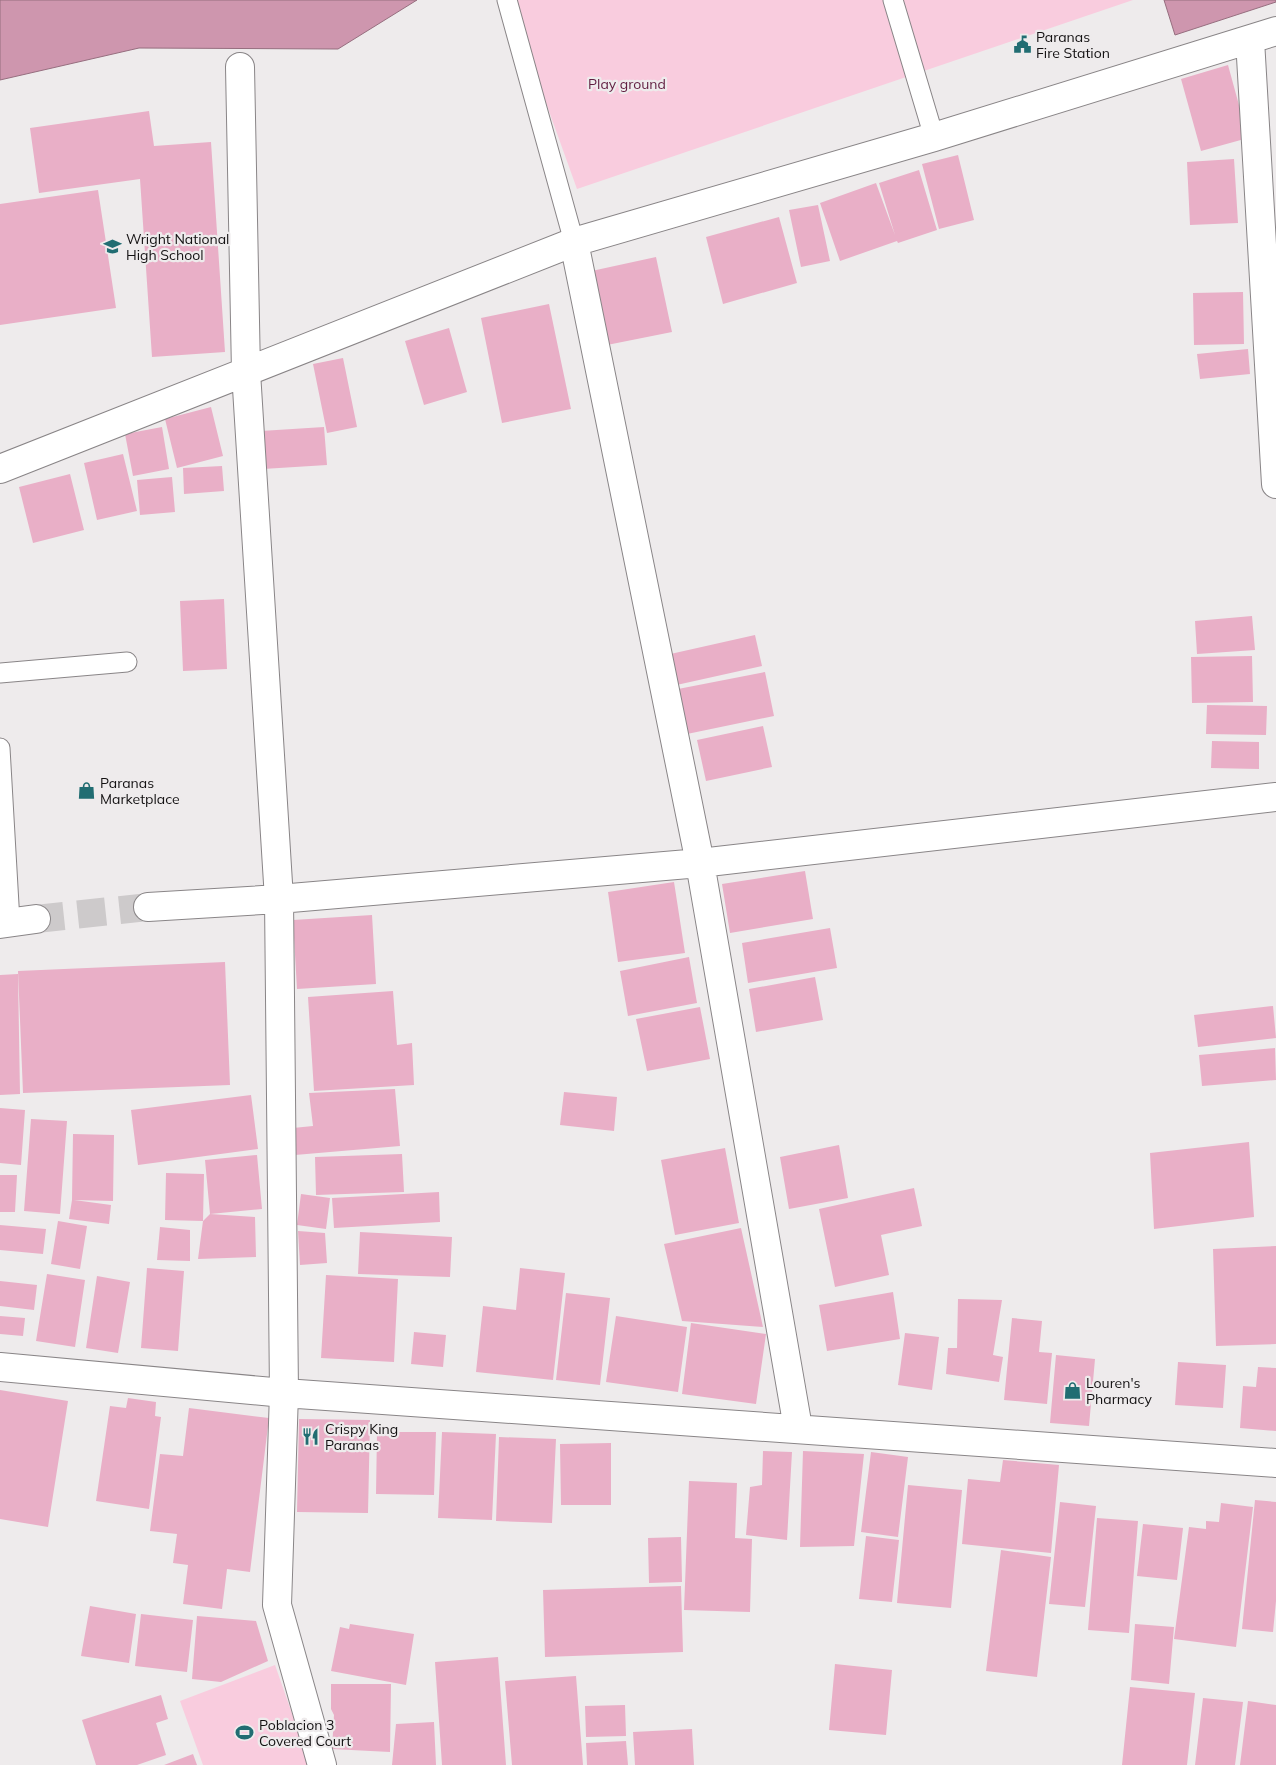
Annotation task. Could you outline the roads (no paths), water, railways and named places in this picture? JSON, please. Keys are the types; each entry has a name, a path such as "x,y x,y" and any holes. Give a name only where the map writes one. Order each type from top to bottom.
{"street":[{"path":"0,469 574,242 934,137 1276,31"},
{"path":"1250,40 1276,484"},
{"path":"240,67 246,372 279,899 284,1393 277,1605 322,1765"},
{"path":"574,242 700,863 798,1428"},
{"path":"148,907 279,899 700,863 1276,798"},
{"path":"0,1367 284,1393 1276,1463"}],"lane":[{"path":"507,0 574,242"},
{"path":"893,0 934,137"},
{"path":"0,673 127,662"},
{"path":"0,748 15,922"}],"tunnel":[{"path":"36,919 148,907"}],"place":[{"name":"Paranas Fire Station","path":"1022,45"},
{"name":"Wright National High School","path":"112,247"},
{"name":"Paranas Marketplace","path":"86,791"},
{"name":"Louren's Pharmacy","path":"1072,1391"},
{"name":"Crispy King Paranas","path":"311,1437"},
{"name":"Poblacion 3 Covered Court","path":"245,1733"}],"park label":[{"name":"Play ground","path":"627,84"}]}
